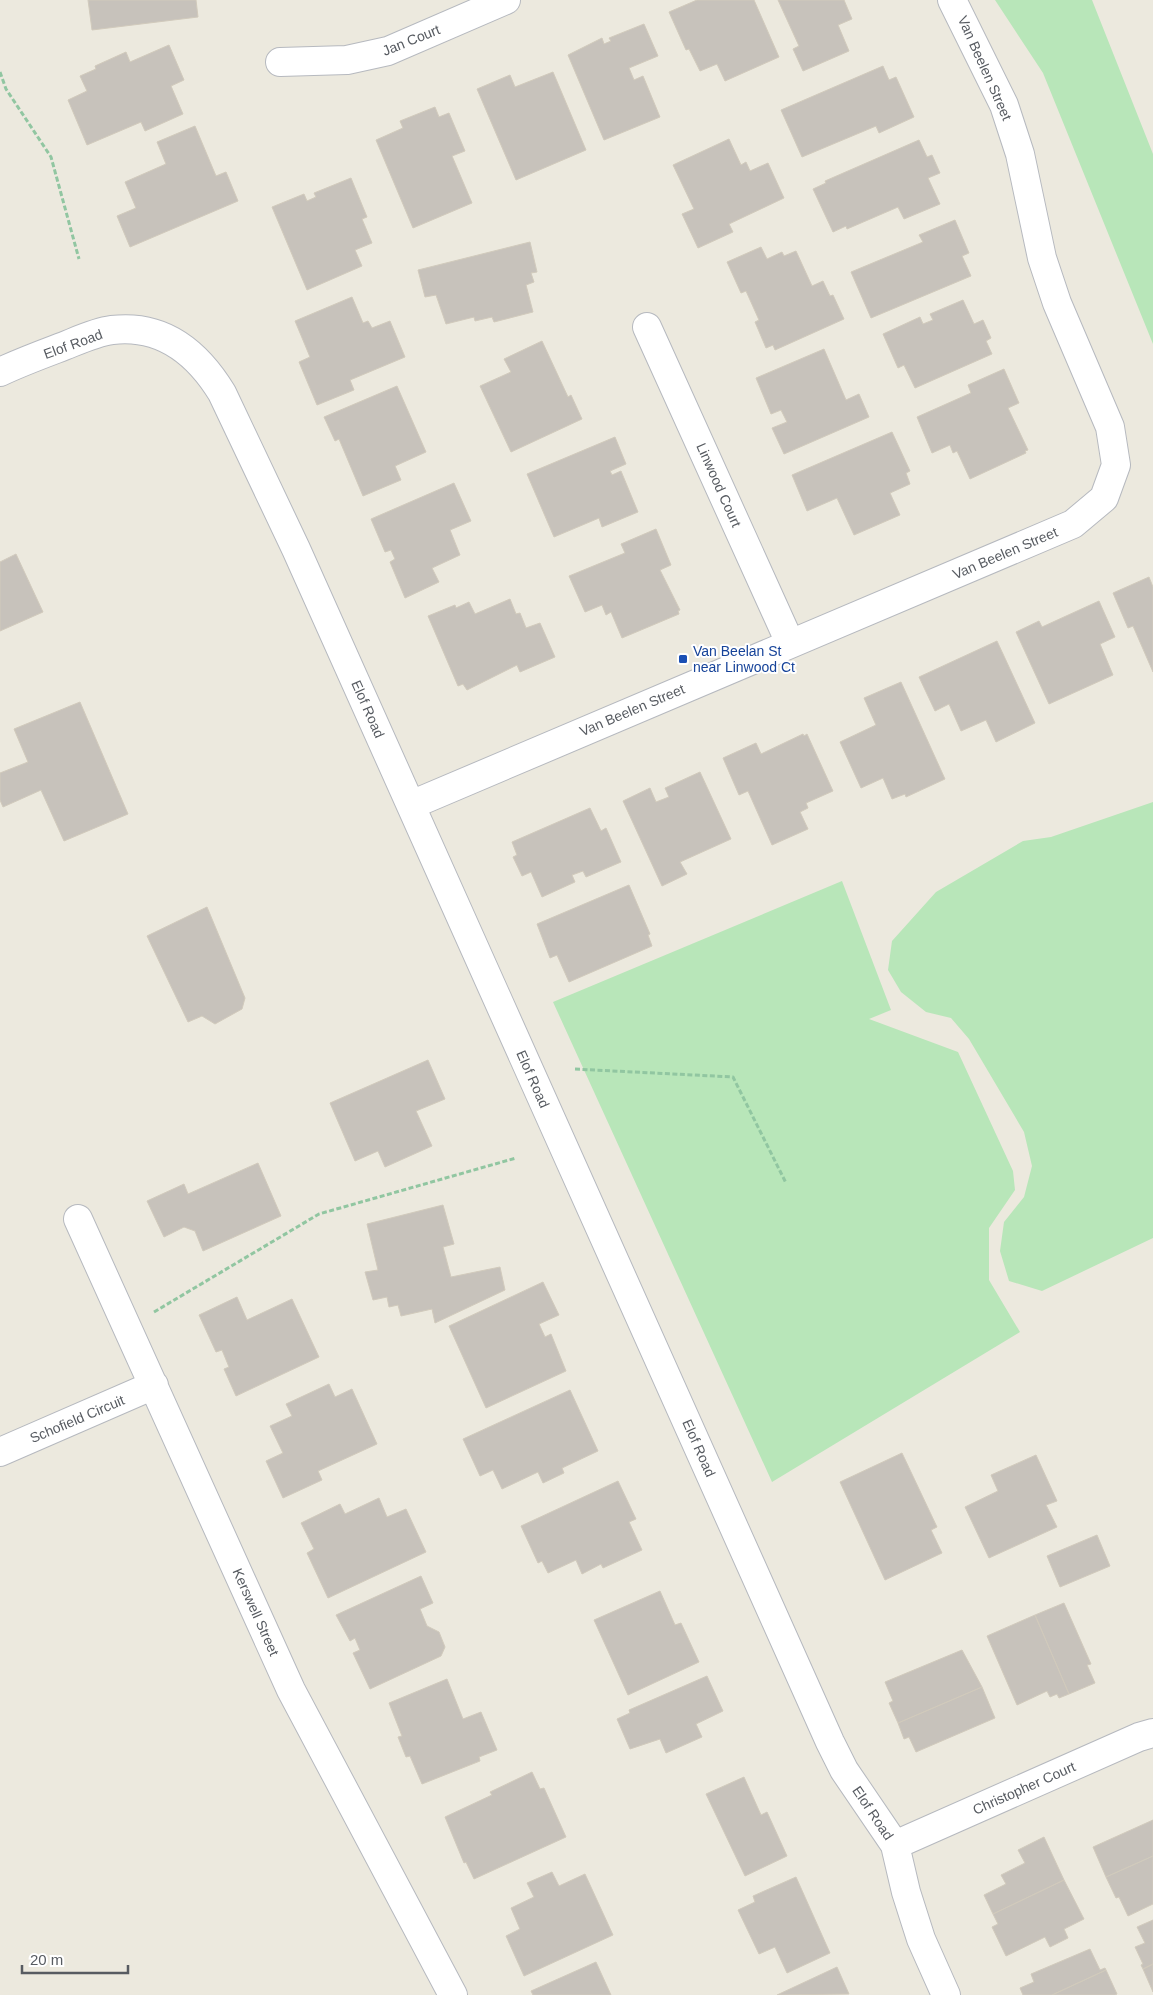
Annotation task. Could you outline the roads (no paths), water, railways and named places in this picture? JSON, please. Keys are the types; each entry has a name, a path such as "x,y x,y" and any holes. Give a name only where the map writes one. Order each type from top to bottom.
{"street":[{"name":"Jan Court","path":"280,62 347,60 388,51 506,0"},
{"name":"Van Beelen Street","path":"411,805 790,642 1073,524 1104,498 1116,465 1110,427 1057,303 1042,258 1020,154 1004,105 952,0"},
{"name":"Linwood Court","path":"647,327 790,642"},
{"name":"Elof Road","path":"0,372 50,351 111,330 136,330 178,343 196,357 211,375 222,393 296,550 411,805 830,1742 844,1770 895,1845 918,1932 946,1995"},
{"name":"Kerswell Street","path":"78,1220 291,1690 453,1995"},
{"name":"Schofield Circuit","path":"0,1452 154,1385"},
{"name":"Christopher Court","path":"895,1845 1139,1737 1153,1733"}],"place":[{"name":"Van Beelan St near Linwood Ct","path":"683,659"}]}
